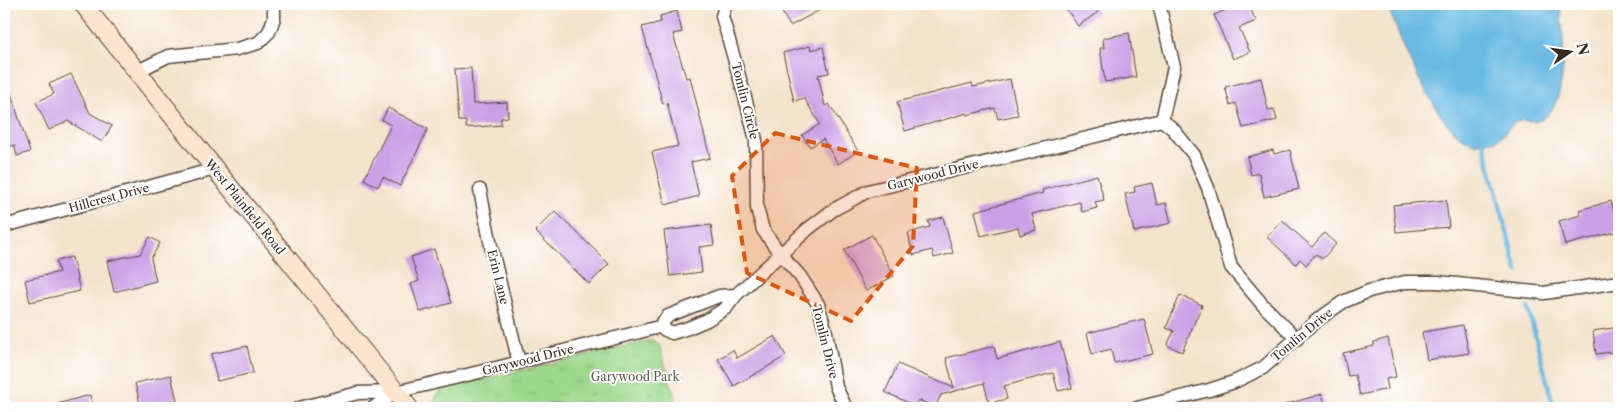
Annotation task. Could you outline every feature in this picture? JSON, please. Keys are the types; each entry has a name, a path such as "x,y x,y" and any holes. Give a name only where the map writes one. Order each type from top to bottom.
{"main road":[{"name":"West Plainfield Road","path":"83,4 409,408"}],"street":[{"path":"136,72 168,56 237,49 258,43 269,32 274,18 274,4"},
{"name":"Tomlin Circle","path":"726,4 722,16 756,140 757,208 763,230 781,255"},
{"path":"1159,4 1174,67 1162,120 1174,130 1194,155 1232,267 1262,304 1297,339"},
{"name":"Garywood Drive","path":"659,327 672,333 707,320 726,308 736,295 808,229 827,214 868,191 1162,120"},
{"name":"Hillcrest Drive","path":"4,226 215,169"},
{"name":"Erin Lane","path":"480,190 490,246 519,363"},
{"name":"Tomlin Drive","path":"781,255 800,276 818,304 826,332 836,387 846,408"},
{"name":"Tomlin Drive","path":"1137,408 1209,390 1234,382 1263,368 1316,321 1343,302 1370,291 1405,282 1438,282 1544,293 1619,282"},
{"name":"Garywood Drive","path":"396,392 659,327 668,316 718,296 736,295"},
{"path":"299,408 358,393 396,392"},
{"path":"373,408 396,392"}],"highlighted area":[{"path":"775,133 917,168 913,246 851,321 747,273 732,176"}],"green space":[{"name":"Garywood Park","path":"653,340 659,345 678,408 435,408 433,404 439,392 450,387"},
{"path":"549,403 592,403 593,408 547,408"}],"water":[{"path":"1387,4 1560,4 1563,31 1563,65 1558,97 1552,110 1543,119 1514,123 1500,138 1494,140 1474,144 1456,133 1442,118 1415,72"}],"building":[{"path":"777,4 831,4 790,26"},
{"path":"1063,4 1093,4 1098,12 1078,26"},
{"path":"1240,4 1248,4 1256,21 1239,28 1250,52 1233,59 1214,15"},
{"path":"677,11 682,32 673,34 686,78 690,77 710,158 691,162 699,196 665,205 652,152 678,146 667,103 663,104 642,27 661,22 660,16"},
{"path":"1129,33 1136,77 1105,82 1100,48 1104,48 1103,38"},
{"path":"810,46 811,50 823,47 829,73 818,75 825,106 829,104 858,151 838,164 823,139 810,147 802,135 820,124 804,98 794,101 783,53"},
{"path":"471,68 473,104 507,102 508,117 501,118 501,125 466,128 466,121 459,121 455,69"},
{"path":"71,74 90,113 112,126 102,142 68,121 49,130 36,102 54,94 49,84"},
{"path":"1261,78 1268,110 1274,109 1277,120 1243,128 1236,103 1230,105 1225,87"},
{"path":"4,79 6,79 30,152 17,156 14,145 4,149"},
{"path":"1010,79 1018,115 998,119 995,108 967,115 967,113 905,131 897,102 972,83 973,87"},
{"path":"388,108 428,129 400,186 383,177 378,187 364,179 391,125 382,120"},
{"path":"1273,150 1274,154 1290,150 1299,189 1264,197 1259,173 1251,175 1247,157"},
{"path":"1097,175 1104,200 1095,202 1097,208 1082,212 1080,202 1032,214 1036,230 1020,235 1018,227 981,236 975,211 1043,193 1042,190"},
{"path":"1152,183 1157,205 1166,203 1171,223 1134,232 1125,194 1135,192 1134,187"},
{"path":"1446,200 1449,227 1396,232 1393,205"},
{"path":"1611,201 1619,231 1565,245 1559,221 1581,215 1579,210"},
{"path":"555,211 609,264 589,284 535,231"},
{"path":"943,217 953,253 934,258 932,250 913,255 908,233 930,227 928,221"},
{"path":"1282,220 1312,247 1324,233 1336,244 1322,259 1316,254 1306,265 1300,259 1296,264 1267,237"},
{"path":"711,225 714,245 699,247 702,272 670,276 664,231"},
{"path":"872,235 894,276 866,291 844,250"},
{"path":"150,237 160,243 151,258 156,281 114,292 107,261 140,254"},
{"path":"434,249 451,303 420,312 411,284 419,281 411,257"},
{"path":"72,257 80,291 30,302 25,280 59,272 56,261"},
{"path":"1180,295 1202,305 1182,352 1167,345 1174,331 1166,328"},
{"path":"1144,319 1153,354 1114,363 1111,349 1092,354 1087,333"},
{"path":"1463,325 1469,353 1427,360 1422,332"},
{"path":"1619,327 1619,351 1596,354 1593,331"},
{"path":"775,336 786,356 734,386 718,359 733,350 737,358"},
{"path":"1388,338 1396,377 1386,379 1388,389 1360,395 1355,375 1348,376 1343,353 1374,346 1374,342"},
{"path":"1060,342 1072,388 1058,391 1053,373 1004,386 1007,399 989,403 984,383 941,395 935,407 918,400 915,406 885,392 898,364 954,388 946,358 994,346 997,359"},
{"path":"247,346 253,373 217,381 211,354"},
{"path":"171,375 177,401 141,408 135,383"},
{"path":"1322,394 1326,408 1284,408 1284,405"},
{"path":"90,395 93,408 54,408 53,405"}],"waterway":[{"path":"1482,137 1517,271"},
{"path":"1528,308 1554,408"}]}
